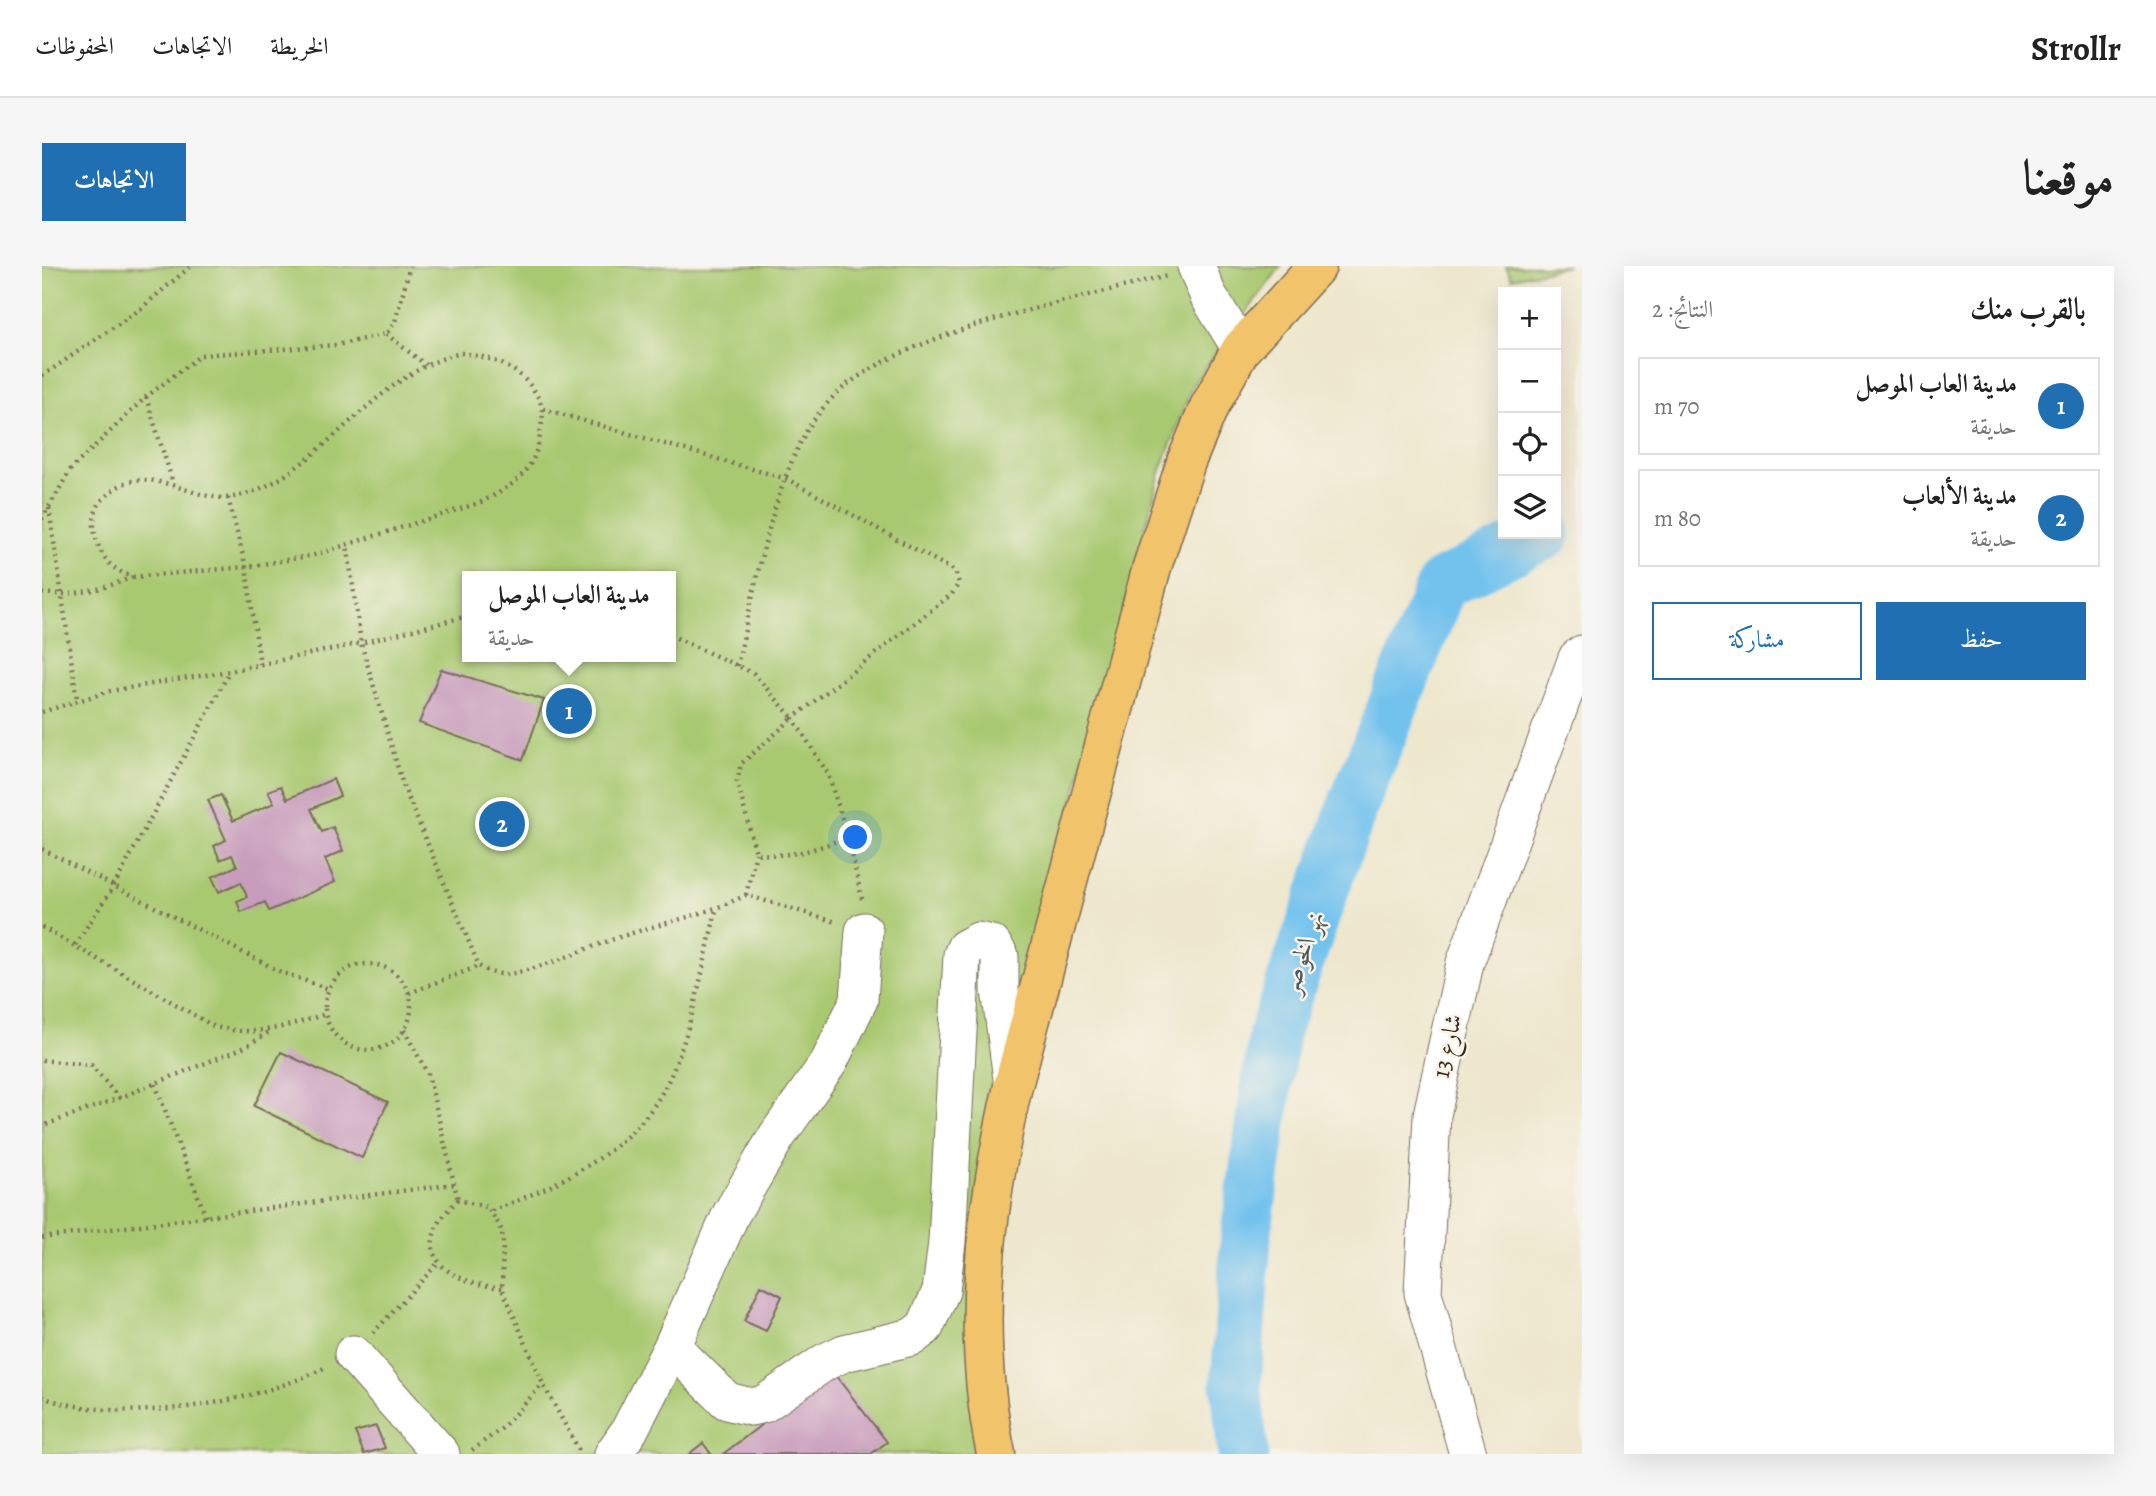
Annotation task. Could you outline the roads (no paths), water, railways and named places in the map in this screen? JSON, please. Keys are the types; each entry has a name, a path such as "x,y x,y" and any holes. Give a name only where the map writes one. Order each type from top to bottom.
{"main road":[{"path":"996,1454 989,1418 983,1354 981,1291 993,1178 1013,1086 1152,567 1186,462 1209,407 1241,349 1317,266"}],"street":[{"path":"1196,267 1208,295 1241,349"},
{"name":"شارع 13","path":"1468,1454 1423,1293 1432,1115 1465,963 1577,658 1582,654"},
{"path":"612,1454 629,1431 672,1347 731,1214 777,1136 829,1062 859,1000 864,931"},
{"path":"672,1347 727,1401 751,1407 764,1404 825,1362 844,1353 912,1337 925,1327 941,1291 947,1252 962,955 965,948 978,941 992,944 1000,956 1000,990 1013,1086"},
{"path":"353,1353 441,1454"}],"waterway":[{"name":"نهر الخوصر","path":"1243,1454 1236,1385 1246,1235 1274,1033 1352,808 1442,584 1535,539"}],"place":[{"name":"مدينة العاب الموصل","path":"569,711"},
{"name":"مدينة الألعاب","path":"502,824"}]}
